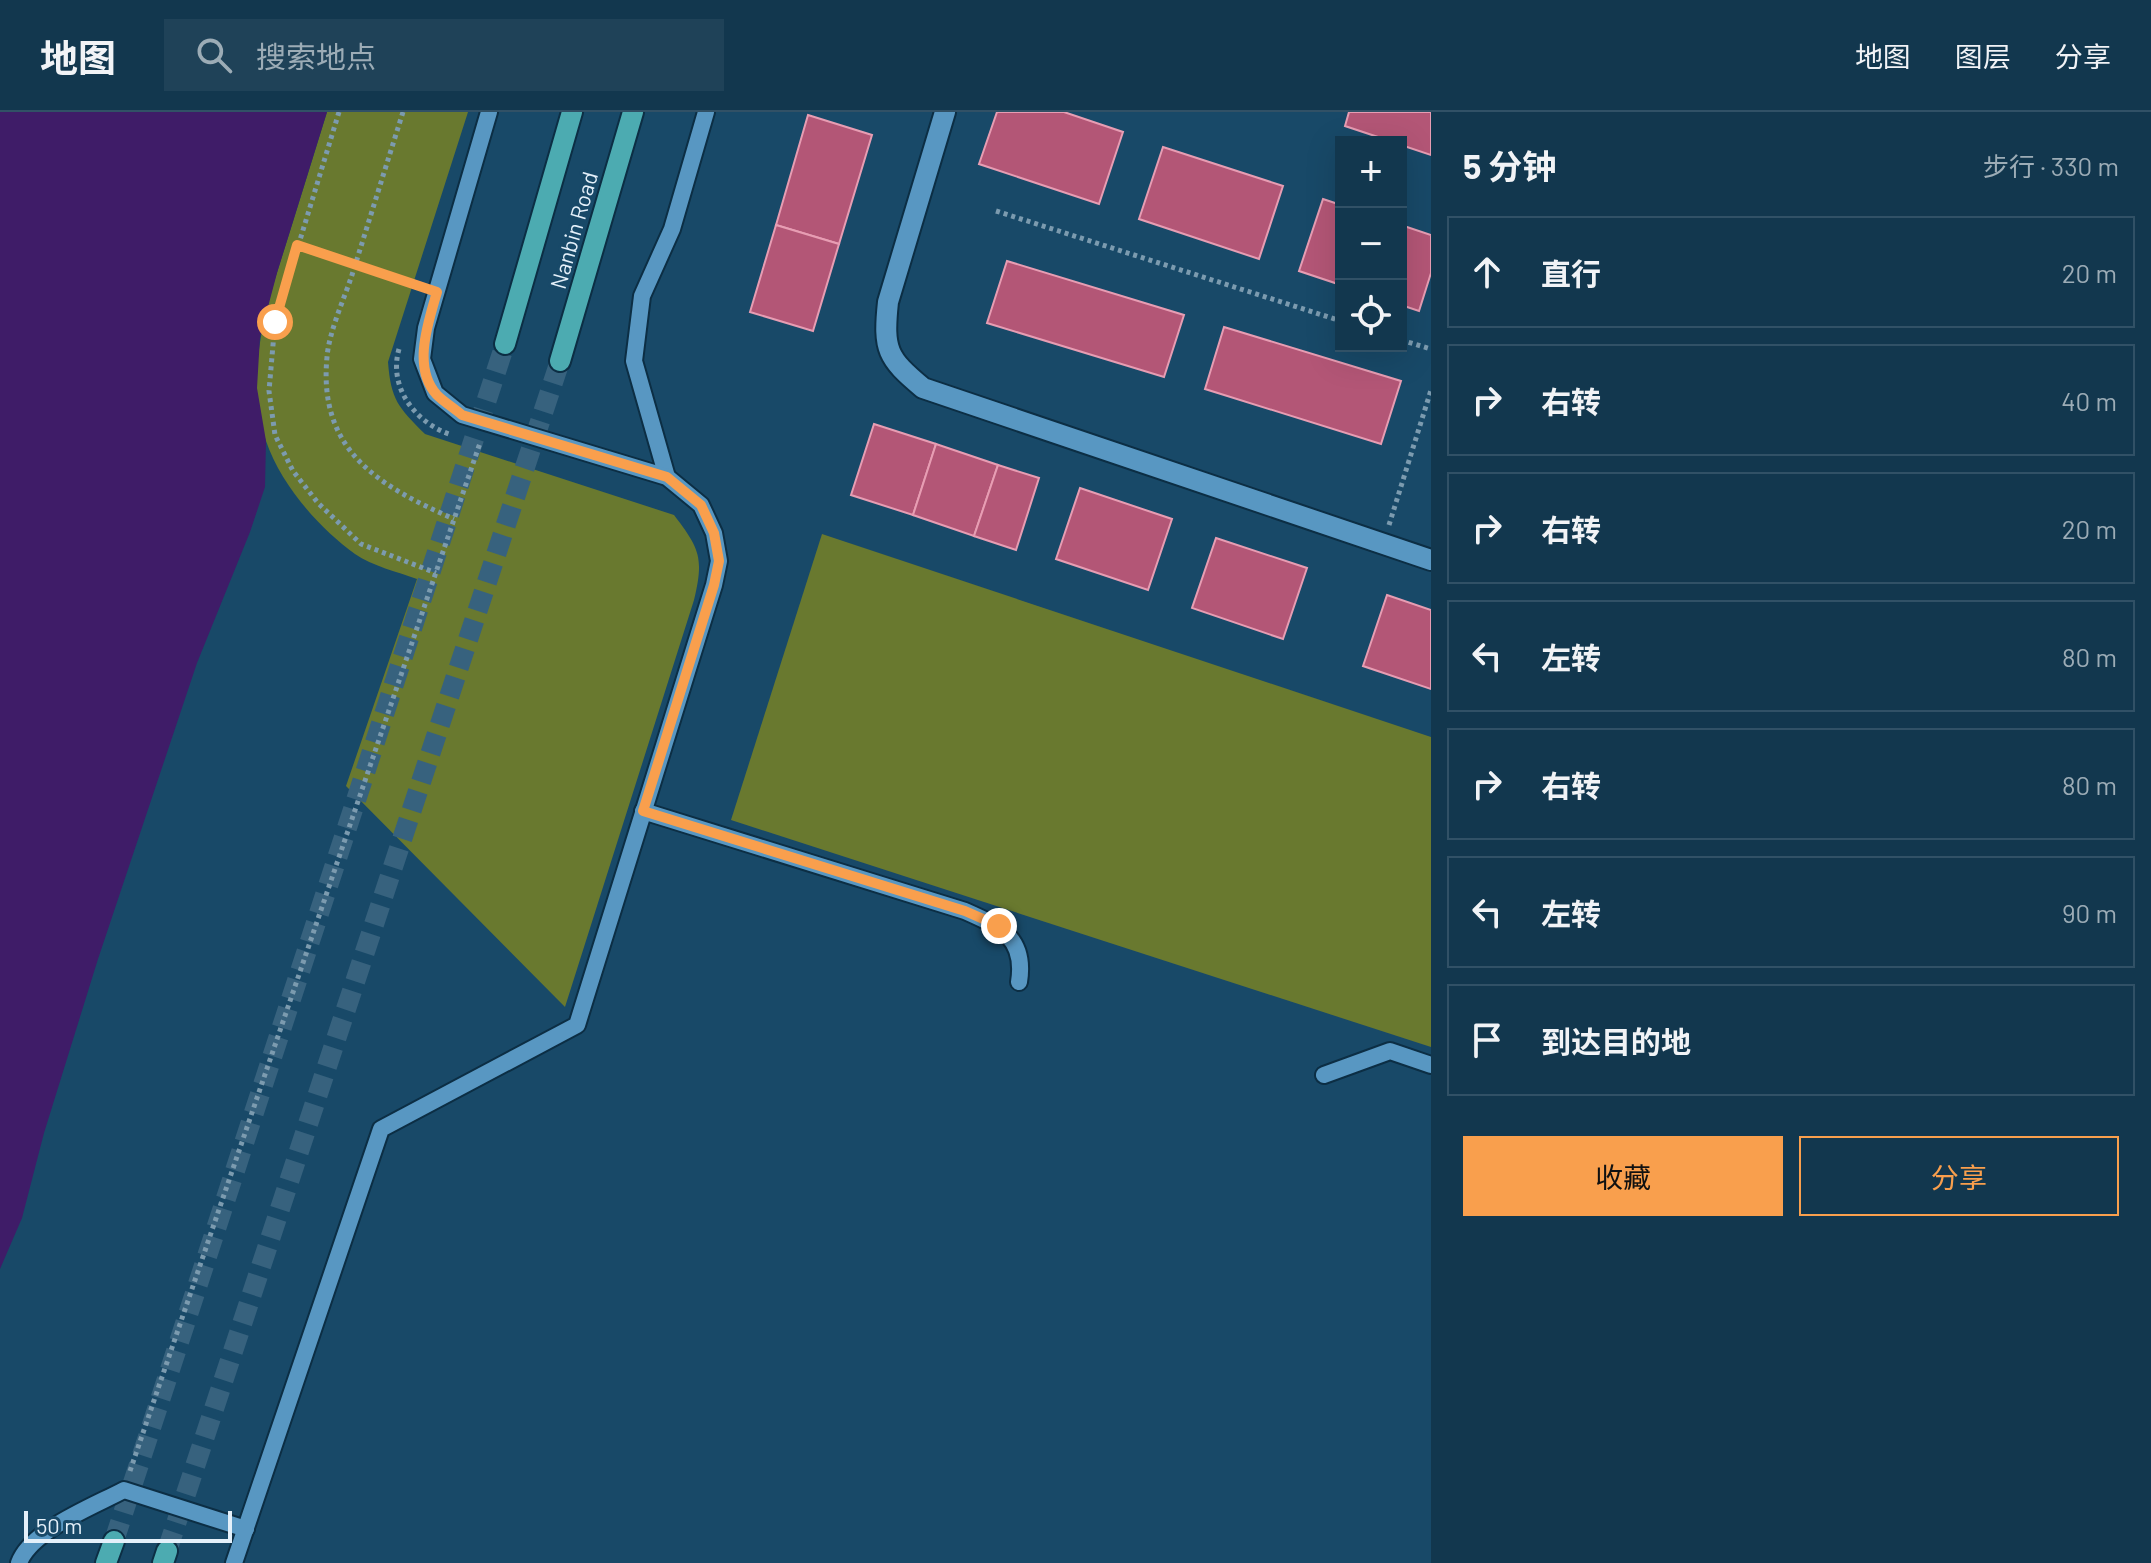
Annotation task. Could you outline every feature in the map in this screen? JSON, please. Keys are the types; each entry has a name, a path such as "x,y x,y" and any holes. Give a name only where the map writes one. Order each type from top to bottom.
{"main road":[{"name":"Nanbin Road","path":"505,344 572,112"},
{"name":"Nanbin Road","path":"560,361 633,112"},
{"path":"106,1563 114,1541"}],"street":[{"path":"945,112 888,302 885,331 889,354 903,372 923,388 1431,560"}],"lane":[{"path":"234,1563 381,1129 577,1025 719,561 714,533 701,505 667,477 462,415 435,393 422,359 426,328 489,112"},
{"path":"667,477 634,361 642,296 672,229 706,112"},
{"path":"643,811 965,911 999,926 1012,940 1022,963 1019,982"},
{"path":"1324,1075 1390,1051 1431,1065"},
{"path":"19,1563 46,1531 124,1490 246,1529"}],"path":[{"path":"339,112 275,322 269,391 275,435 293,471 318,503 361,544 436,573"},
{"path":"403,112 327,355 328,402 344,443 371,475 410,500 454,519"},
{"path":"996,211 1335,319"},
{"path":"297,245 437,292"},
{"path":"1407,342 1431,349"},
{"path":"1383,545 1431,390"},
{"path":"124,1490 487,423"}],"green space":[{"path":"327,112 468,112 388,362 394,394 408,417 425,434 674,515 698,554 699,574 694,600 565,1007 346,786 417,579 355,554 328,532 303,504 281,474 266,441 257,388 258,361 268,306"},
{"path":"822,534 1431,737 1431,1047 731,820"}],"shaded area":[{"path":"0,112 327,112 260,337 257,388 266,441 265,487 197,663 98,959 44,1133 22,1218 0,1269"}],"building":[{"path":"997,112 1064,112 1123,132 1099,204 979,164"},
{"path":"1349,112 1431,112 1431,155 1407,147 1407,136 1375,136 1345,126"},
{"path":"808,115 872,135 839,244 776,225"},
{"path":"1163,147 1283,186 1259,259 1139,219"},
{"path":"1323,199 1335,203 1335,283 1299,271"},
{"path":"776,225 839,244 813,331 750,312"},
{"path":"1407,227 1431,235 1431,273 1419,311 1407,307"},
{"path":"1007,261 1184,315 1164,377 987,323"},
{"path":"1224,327 1401,381 1381,444 1205,389"},
{"path":"874,424 936,444 913,515 851,495"},
{"path":"936,444 998,465 974,536 913,515"},
{"path":"998,465 1039,478 1016,550 974,536"},
{"path":"1080,488 1172,519 1148,590 1056,559"},
{"path":"1216,538 1307,568 1283,639 1192,608"},
{"path":"1387,595 1431,610 1431,689 1363,666"}],"tunnel":[{"path":"114,1541 505,344"},
{"path":"167,1551 560,361"}],"route":[{"path":"275,322 297,245 437,292 426,328 422,359 435,393 462,415 667,477 701,505 714,533 719,561 643,811 965,911 999,926"}]}
